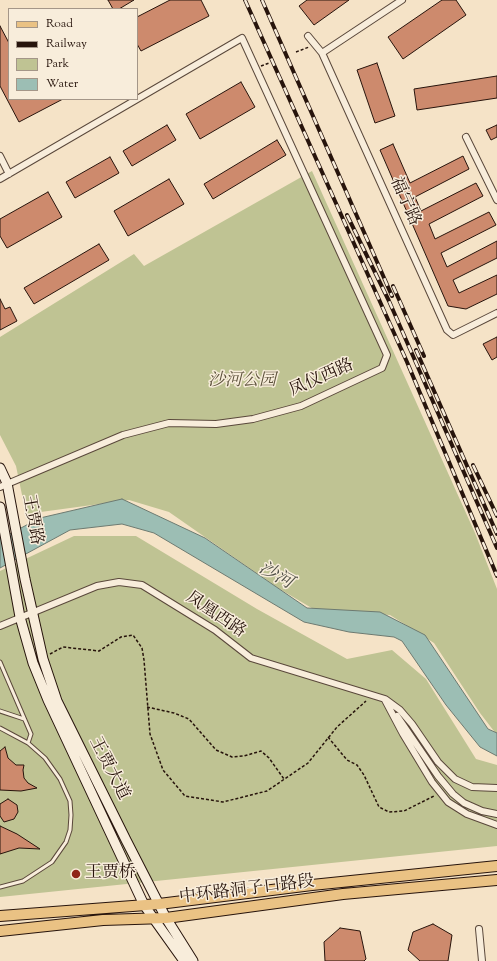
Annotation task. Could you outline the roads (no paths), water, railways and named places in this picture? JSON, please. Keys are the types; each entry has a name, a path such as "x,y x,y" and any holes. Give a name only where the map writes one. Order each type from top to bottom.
{"main road":[{"name":"王贾路","path":"0,468 15,522 25,579"},
{"name":"王贾路","path":"0,507 13,584"},
{"name":"王贾大道","path":"25,579 43,659 57,702 166,918 193,961"},
{"name":"王贾大道","path":"13,584 20,617 33,663 48,700 144,905 184,961"},
{"name":"中环路洞子口路段","path":"0,916 159,904 312,885 497,866"},
{"name":"中环路洞子口路段","path":"0,931 103,920 153,917 166,918 313,899 497,880"}],"street":[{"path":"322,54 402,0"},
{"name":"福宁路","path":"308,36 322,54 446,330 453,335 497,313"},
{"name":"凤仪西路","path":"4,485 131,433 169,423 216,424 254,419 301,406 382,368 387,355 242,38 138,99"},
{"name":"凤仪西路","path":"9,174 136,100"},
{"path":"466,137 497,200"},
{"path":"0,156 9,174 0,179"},
{"name":"凤凰西路","path":"0,626 97,586 119,582 142,585 215,630 251,658 373,694 385,699 400,710 412,724 438,762 455,779 472,787 495,788"},
{"path":"385,699 403,734 432,782 448,802 468,814 497,825"},
{"path":"385,699 438,776 453,794 464,803 482,811 497,814"},
{"path":"479,929 482,961"}],"lane":[{"path":"0,662 31,734 28,743"},
{"path":"0,711 24,719"},
{"path":"0,728 28,743 45,758 60,779 70,801 70,830 60,852 52,862 22,881 0,887"}],"water":[{"path":"122,499 205,538 307,608 380,612 425,635 488,729 497,733 497,756 480,747 446,705 402,641 394,637 349,632 304,622 154,533 122,524 70,530 0,568 0,539 40,518"}],"railway":[{"path":"245,0 407,362 497,576"},
{"path":"262,0 392,296"},
{"path":"347,215 389,301 497,548"},
{"path":"393,286 424,356"},
{"path":"416,350 497,534"},
{"path":"473,465 497,516"}],"place":[{"name":"王贾桥","path":"76,874"}],"park label":[{"name":"沙河公园","path":"242,382"}],"water label":[{"name":"沙河","path":"275,577"}]}
